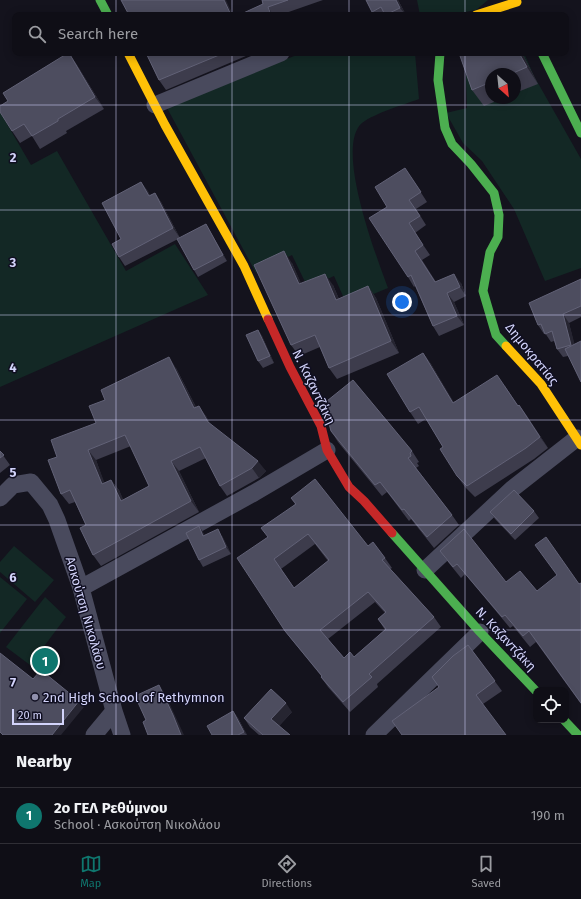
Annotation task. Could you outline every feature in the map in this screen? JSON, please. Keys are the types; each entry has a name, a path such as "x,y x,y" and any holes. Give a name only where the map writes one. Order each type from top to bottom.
{"street":[{"path":"100,0 106,12"},
{"path":"487,12 517,4"},
{"name":"Ν. Καζαντζάκη","path":"130,56 244,266 290,367 320,426 327,450 349,487 364,501 480,632 533,687"},
{"path":"155,105 274,56"},
{"name":"Δημοκρατίας","path":"440,56 438,80 445,128 452,144 471,164 494,193 499,215 498,237 490,252 483,291 496,335 541,384 579,442"},
{"path":"543,56 581,133"},
{"path":"425,570 512,489 579,442"},
{"path":"81,588 254,494 327,450"},
{"name":"Ασκούτση Νικολάου","path":"0,498 13,485 30,482 50,505 57,520 81,588 114,711 122,735"},
{"path":"374,735 480,632"},
{"path":"94,735 114,711"},
{"path":"567,723 578,735"}],"green space":[{"path":"417,0 488,0 476,10 465,12 419,12"},
{"path":"294,56 415,56 419,99 368,119 362,123 355,136 353,155 355,178 360,203 375,253 388,288 347,305 334,276 308,288 292,255 256,273 166,106"},
{"path":"465,56 525,56 534,76 581,159 581,268 545,281 514,209 482,161 463,143 446,113 467,108"},
{"path":"0,112 31,165 57,151 126,271 175,244 208,295 0,387"},
{"path":"14,546 54,580 35,602 0,572 0,562"},
{"path":"0,577 27,599 0,633"},
{"path":"45,597 66,617 30,665 6,647"}],"building":[{"path":"121,0 224,0 230,12 127,12"},
{"path":"262,0 288,0 268,7 270,12 246,12 263,4"},
{"path":"366,0 396,0 400,8 391,12 384,12 381,7 372,12"},
{"path":"63,56 71,56 95,97 32,136 24,124 12,131 0,112 0,106 8,101 3,93"},
{"path":"147,56 217,56 159,80"},
{"path":"460,56 521,56 527,67 521,70 521,68 485,68 485,85 472,90"},
{"path":"405,168 421,192 409,200 420,216 409,223 423,245 415,251 435,282 454,274 460,287 447,293 457,316 433,326 411,275 408,277 369,218 387,207 375,187"},
{"path":"141,182 149,196 155,193 173,228 119,257 112,244 121,239 102,203"},
{"path":"206,224 223,255 194,270 177,239"},
{"path":"284,251 299,284 325,274 336,300 368,286 391,341 329,368 315,335 291,345 254,265"},
{"path":"581,279 581,306 563,314 571,345 557,349 552,331 545,334 541,324 538,325 529,303"},
{"path":"258,330 270,356 258,361 246,335"},
{"path":"581,341 581,382 565,349"},
{"path":"423,353 453,403 497,375 540,437 526,448 467,486 457,476 440,449 443,447 419,407 410,412 387,374"},
{"path":"169,357 194,408 199,406 208,422 258,461 252,468 220,486 200,447 171,461 191,501 93,555 80,528 86,525 70,490 61,494 48,460 57,457 51,440 96,423 89,406 105,400 101,390","holes":["125,435 149,486 121,501 111,480 102,484 88,450"]},
{"path":"353,380 412,451 410,453 411,456 408,458 452,515 427,537 404,509 402,510 380,482 375,485 331,431 322,405"},
{"path":"0,451 4,455 0,458"},
{"path":"315,479 368,546 373,542 385,558 382,560 434,617 369,674 372,677 343,702 321,677 322,676 285,631 237,558 268,537 261,528 296,504 291,498","holes":["308,534 329,560 294,588 274,559","368,592 386,612 378,619 386,629 354,657 350,652 344,658 320,630"]},
{"path":"514,490 534,511 511,534 490,512"},
{"path":"199,526 203,536 218,529 226,547 199,560 186,533"},
{"path":"464,529 506,582 520,571 537,591 557,575 535,545 546,537 579,584 581,583 581,703 529,631 523,636 505,615 502,617 457,564 453,567 440,551"},
{"path":"468,645 495,681 476,695 506,735 402,735 392,721 439,687 432,677 453,656"},
{"name":"2nd High School of Rethymnon","path":"0,653 33,679 41,670 79,701 52,735 3,735 0,732"},
{"path":"159,685 181,735 148,735 143,722 146,720 135,696"},
{"path":"271,689 286,703 271,719 290,735 263,735 244,718"},
{"path":"233,711 244,732 238,735 212,735 207,726"}],"traffic: fast":[{"path":"100,0 106,12"},
{"path":"440,56 438,80 445,128 452,144 471,164 494,193 499,215 498,237 490,252 483,291 496,335 506,346"},
{"path":"543,56 581,133"},
{"path":"392,533 480,632 533,688"},
{"path":"567,723 578,735"}],"traffic: slow":[{"path":"485,12 517,2"},
{"path":"130,56 165,125 244,266 268,319"},
{"path":"506,346 541,384 581,445"}],"traffic: jam":[{"path":"268,319 290,367 321,426 327,450 349,487 364,501 392,533"}],"place":[{"name":"2ο ΓΕΛ Ρεθύμνου","path":"45,661"},
{"name":"2nd High School of Rethymnon","path":"35,697"}]}
